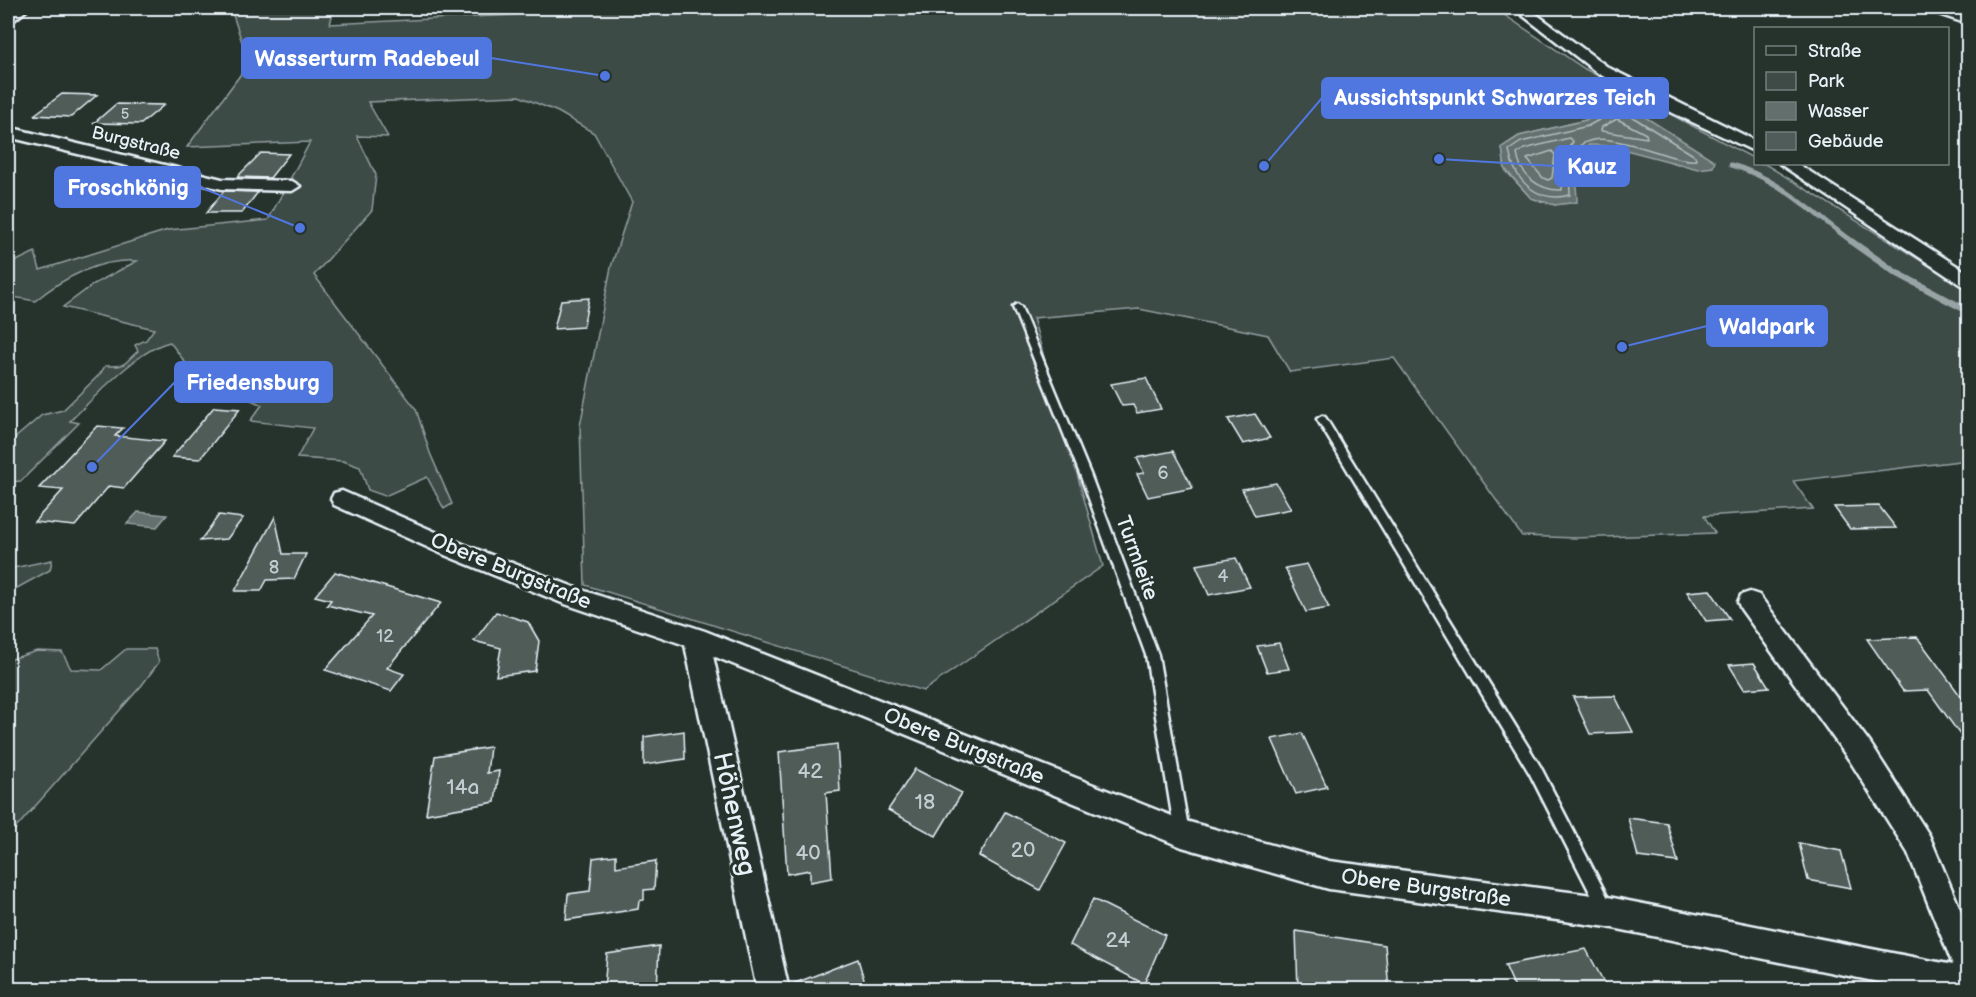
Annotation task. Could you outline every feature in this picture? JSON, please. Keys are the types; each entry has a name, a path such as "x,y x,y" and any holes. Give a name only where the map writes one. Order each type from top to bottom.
{"street":[{"path":"8,18 22,8"},
{"path":"1520,8 1604,70 1678,110 1754,147"},
{"path":"1935,8 1968,20"},
{"name":"Burgstraße","path":"8,132 222,183 292,186"},
{"path":"1790,165 1968,281"},
{"name":"Obere Burgstraße","path":"342,499 455,550 540,584 696,638 1182,833 1329,875 1608,912 1968,984"},
{"path":"1750,602 1860,752 1919,845 1968,964"},
{"name":"Höhenweg","path":"696,638 773,990"}],"lane":[{"name":"Turmleite","path":"1017,307 1084,474 1152,655 1182,833"},
{"path":"1322,419 1535,770 1608,912"}],"green space":[{"path":"261,8 334,8 330,24 513,15 517,8 1494,8 1585,69 1754,158 1754,165 1767,165 1968,290 1968,460 1793,481 1813,509 1704,516 1715,533 1575,538 1522,536 1394,358 1290,372 1268,335 1139,309 1033,318 1103,566 923,691 585,585 580,426 611,267 632,202 594,133 558,112 519,96 368,102 388,137 357,136 376,175 372,210 314,275 416,409 430,453 452,504 444,509 427,477 385,496 368,490 360,467 343,461 297,458 313,428 250,421 262,405 193,373 170,342 157,346 144,354 117,376 70,421 79,423 21,481 8,482 8,444 42,415 63,410 100,374 105,366 121,365 126,362 138,351 135,345 146,340 154,329 63,307 94,284 137,261 110,263 83,271 57,285 35,301 8,296 8,265 35,252 40,270 168,230 268,220 310,142 187,147 249,63 233,15","holes":["1614,104 1678,165 1634,150 1589,145 1576,164 1577,186 1555,205 1531,198 1505,170 1502,147 1519,136 1586,120"]},
{"path":"52,560 50,570 8,593 8,569"},
{"path":"126,649 155,649 159,662 142,685 8,837 8,660 37,651 62,652 71,669 101,670"}],"water":[{"path":"1614,104 1634,110 1715,161 1713,167 1698,169 1611,146 1589,145 1582,152 1576,165 1577,202 1555,205 1531,198 1505,169 1502,147 1519,136 1586,120"},
{"path":"138,512 167,515 157,527 127,524"}],"building":[{"path":"62,94 97,95 71,117 34,115"},
{"path":"116,104 164,105 141,124 94,123"},
{"path":"261,153 289,154 270,178 237,177"},
{"path":"224,191 258,192 242,213 206,213"},
{"path":"589,298 583,327 554,329 561,300"},
{"path":"1146,378 1161,409 1137,413 1133,405 1122,406 1111,384"},
{"path":"214,407 240,409 200,459 172,457"},
{"path":"1255,414 1270,438 1243,444 1228,419"},
{"path":"97,426 123,428 115,436 165,441 124,488 109,486 75,526 34,522 63,490 39,488"},
{"path":"1173,451 1193,488 1148,497 1137,474 1144,473 1137,458"},
{"path":"1276,483 1291,509 1255,516 1242,489"},
{"path":"1879,506 1896,528 1850,529 1834,507"},
{"path":"219,515 243,518 227,539 200,541"},
{"path":"275,517 283,554 306,554 294,579 267,580 261,591 235,591"},
{"path":"1236,558 1250,587 1209,595 1196,565"},
{"path":"1307,564 1329,608 1306,612 1285,568"},
{"path":"335,572 441,603 387,668 404,674 391,691 325,670 372,616 327,605 331,600 315,596"},
{"path":"1710,590 1730,619 1706,621 1687,592"},
{"path":"496,612 528,622 539,641 535,671 496,676 501,648 474,641"},
{"path":"1917,637 1968,706 1968,746 1928,690 1903,691 1867,639"},
{"path":"1279,643 1289,669 1267,672 1257,646"},
{"path":"1754,663 1769,687 1744,689 1729,665"},
{"path":"1615,696 1633,732 1590,734 1573,697"},
{"path":"684,731 685,759 644,765 644,737"},
{"path":"1302,733 1327,787 1296,794 1272,739"},
{"path":"837,744 840,791 826,793 832,878 810,882 810,870 787,874 779,752"},
{"path":"490,747 487,773 499,771 495,802 426,814 435,756"},
{"path":"915,769 962,793 936,836 888,810"},
{"path":"1005,812 1066,843 1040,890 979,856"},
{"path":"1628,818 1667,823 1678,862 1638,857"},
{"path":"1799,843 1841,851 1851,888 1808,880"},
{"path":"616,855 616,867 656,861 654,889 644,890 644,900 639,901 638,909 566,920 568,894 590,891 593,858"},
{"path":"1093,899 1165,935 1144,984 1070,945"},
{"path":"1296,931 1385,945 1389,990 1298,990"},
{"path":"659,946 657,990 604,990 607,954"},
{"path":"1586,949 1608,990 1516,990 1505,965"},
{"path":"858,959 867,990 791,990 790,985"}],"waterway":[{"path":"1731,165 1749,171 1781,188 1854,243"},
{"path":"1852,242 1895,272 1968,311"}],"place":[{"name":"Wasserturm Radebeul","path":"605,76"},
{"name":"Kauz","path":"1439,159"},
{"name":"Aussichtspunkt Schwarzes Teich","path":"1264,166"},
{"name":"Froschkönig","path":"300,228"},
{"name":"Waldpark","path":"1622,347"},
{"name":"Friedensburg","path":"92,467"}]}
